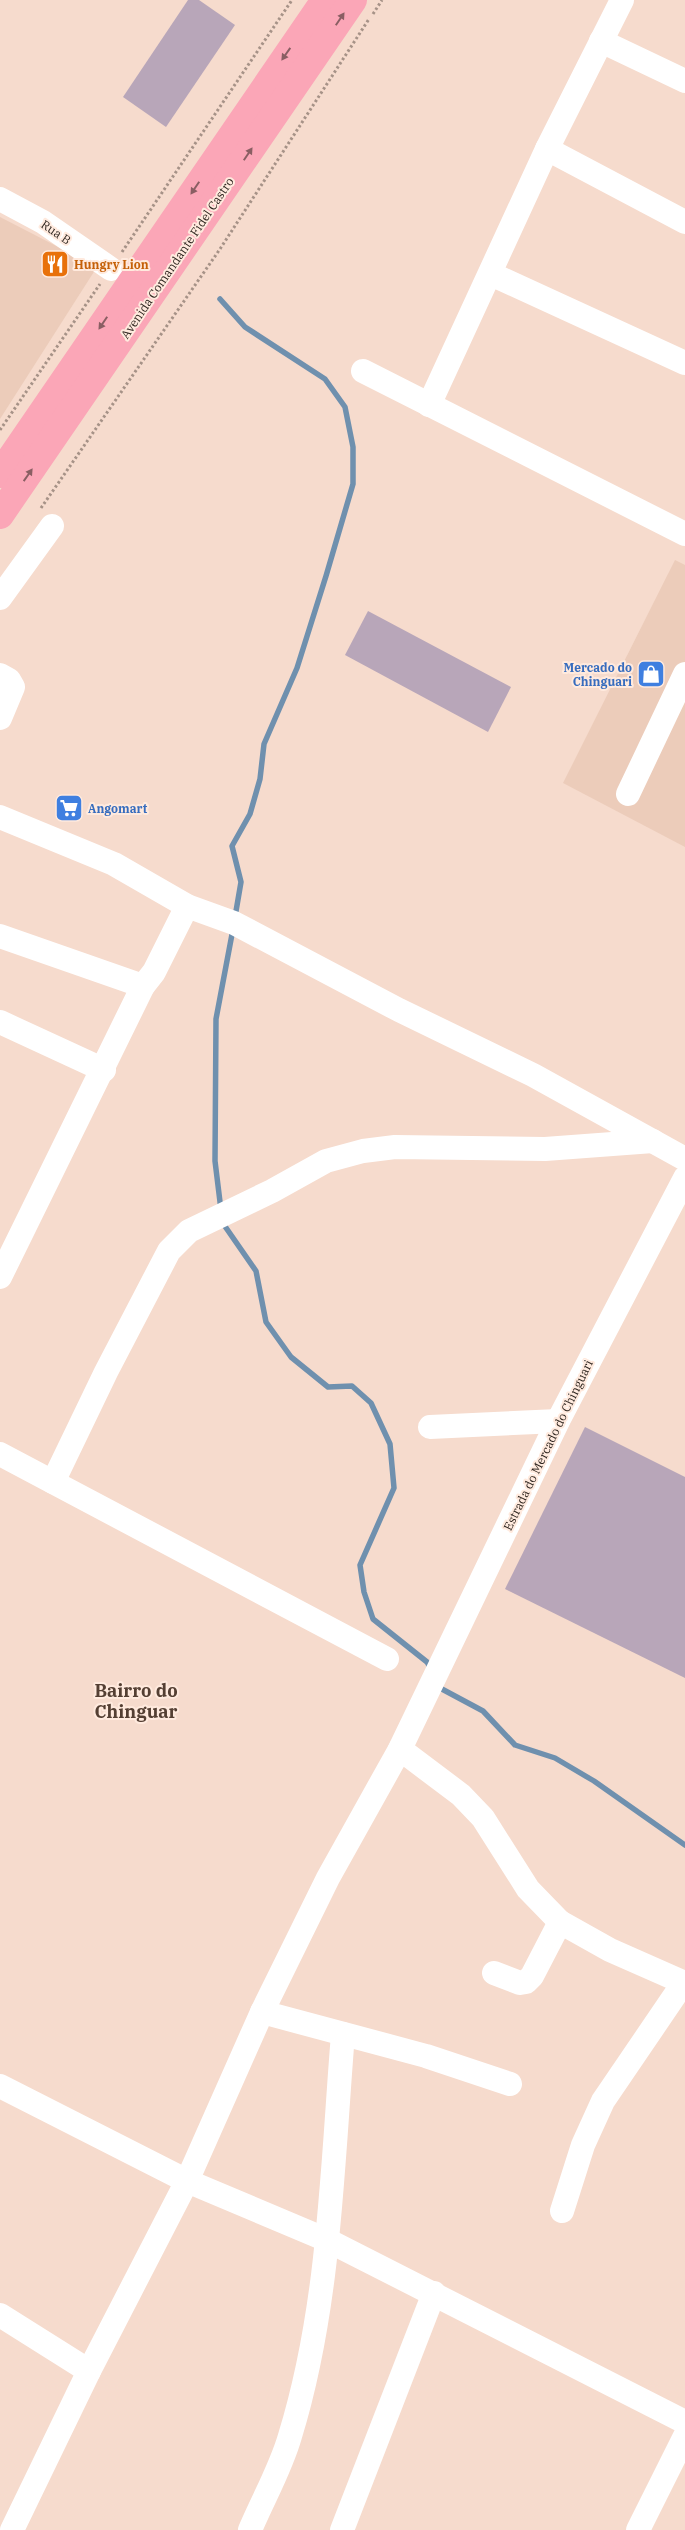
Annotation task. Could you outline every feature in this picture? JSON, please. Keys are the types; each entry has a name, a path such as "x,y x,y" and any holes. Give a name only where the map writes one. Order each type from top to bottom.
{"highway":[{"name":"Avenida Comandante Fidel Castro","path":"0,474 324,0"},
{"name":"Avenida Comandante Fidel Castro","path":"0,515 353,0"}],"street":[{"path":"429,406 547,149 622,0"},
{"path":"601,41 685,82"},
{"path":"547,149 685,222"},
{"name":"Rua B","path":"0,199 43,222 111,269"},
{"path":"491,274 685,363"},
{"path":"363,371 685,534"},
{"path":"0,598 45,520"},
{"path":"628,794 685,674"},
{"path":"0,675 9,680 12,687 1,712"},
{"path":"0,817 114,864 188,906 234,922 399,1010 533,1074 685,1159"},
{"path":"0,1277 104,1070 143,986 154,972 188,906"},
{"path":"0,936 143,986"},
{"path":"0,1022 104,1070"},
{"path":"53,1482 106,1372 169,1251 189,1231 326,1161 363,1151 396,1147 546,1149 653,1141"},
{"name":"Estrada do Mercado do Chinguari","path":"12,2530 89,2371 187,2180 262,2012 328,1878 400,1750 558,1421 685,1178"},
{"path":"430,1427 558,1421"},
{"path":"0,1454 387,1659"},
{"path":"400,1750 461,1795 483,1818 528,1889 560,1922 610,1950 684,1983 603,2102 583,2145 562,2211"},
{"path":"494,1973 520,1983 526,1982 532,1976 560,1922"},
{"path":"262,2012 426,2056 510,2084"},
{"path":"250,2530 290,2437 312,2349 323,2288 344,2034"},
{"path":"0,2086 187,2180 326,2240 434,2293 685,2422"},
{"path":"342,2530 434,2293"},
{"path":"0,2315 89,2371"},
{"path":"638,2530 685,2436"}],"path":[{"path":"0,430 292,0"},
{"path":"45,520 382,0"}],"shaded area":[{"path":"0,217 97,267 0,419"},
{"name":"Mercado do Chinguari","path":"675,560 685,565 685,847 563,783"}],"building":[{"path":"188,0 199,0 235,25 166,127 123,97"},
{"path":"368,611 511,687 488,732 345,655"},
{"path":"585,1427 685,1477 685,1678 505,1589"}],"waterway":[{"path":"220,299 245,327 325,379 345,407 353,447 353,484 326,576 297,668 264,744 260,779 250,814 232,846 241,882 235,917"},
{"path":"221,1210 215,1161 216,1019 233,929"},
{"path":"222,1222 256,1271 266,1322 291,1357 328,1387 352,1386 371,1403 390,1444 394,1488 360,1565 364,1592 373,1619 427,1662 431,1669"},
{"path":"439,1684 440,1688 483,1711 515,1745 555,1758 594,1781 685,1845"}],"place":[{"name":"Hungry Lion","path":"55,264"},
{"name":"Mercado do Chinguari","path":"651,674"},
{"name":"Angomart","path":"69,808"}],"district":[{"name":"Bairro do Chinguar","path":"136,1700"}]}
